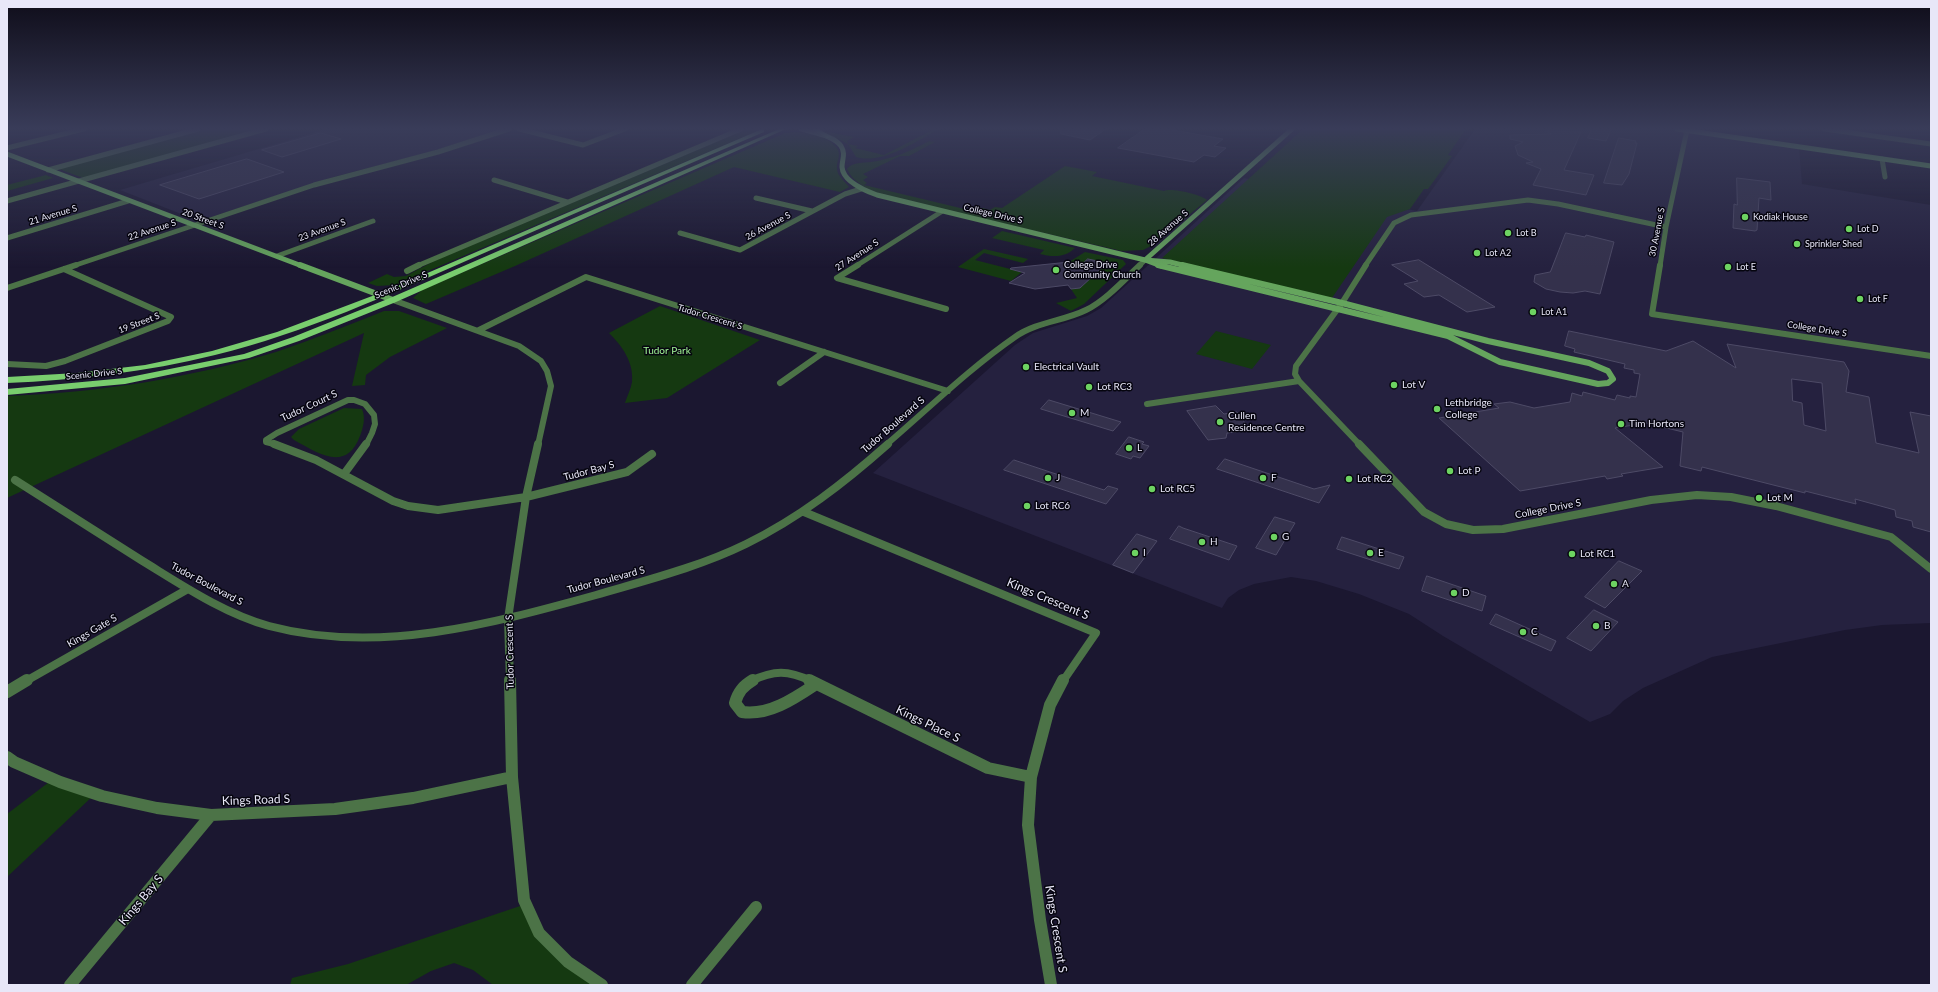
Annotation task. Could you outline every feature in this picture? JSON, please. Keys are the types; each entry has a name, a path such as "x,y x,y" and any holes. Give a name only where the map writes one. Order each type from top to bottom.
{"main road":[{"name":"Scenic Drive S","path":"7,380 68,378 129,370 200,356 286,332 381,295 659,175"},
{"name":"Scenic Drive S","path":"7,392 125,381 246,356 335,324 394,300 678,175"}],"street":[{"name":"20 Street S","path":"63,175 394,300"},
{"path":"7,201 104,175"},
{"name":"22 Avenue S","path":"7,288 314,185 350,175"},
{"name":"Scenic Drive S","path":"407,271 631,175"},
{"name":"College Drive S","path":"846,175 861,188 882,197 1145,260 1164,268 1340,306 1595,365 1608,371 1613,379 1608,383 1598,384 1584,382 1500,362 1448,336 1340,306"},
{"name":"28 Avenue S","path":"1145,260 1240,175"},
{"name":"30 Avenue S","path":"1652,314 1666,227 1677,175"},
{"path":"494,180 567,202"},
{"name":"26 Avenue S","path":"680,233 740,250 846,194 861,188"},
{"path":"756,198 812,212"},
{"path":"1147,404 1300,381 1295,374 1296,366 1340,306 1386,233 1394,223 1411,215 1528,200 1558,204 1666,227"},
{"name":"21 Avenue S","path":"7,238 128,201"},
{"name":"27 Avenue S","path":"941,212 837,278 946,309"},
{"name":"23 Avenue S","path":"277,256 373,221"},
{"name":"Tudor Boulevard S","path":"15,480 188,589 225,609 267,625 297,632 382,637 412,634 508,619 674,573 746,544 804,512 856,472 948,391 1016,336 1040,324 1087,310 1098,303 1145,260"},
{"name":"19 Street S","path":"7,364 46,366 65,361 168,321 171,317 64,269"},
{"name":"Tudor Crescent S","path":"479,330 586,277 948,391"},
{"name":"Tudor Crescent S","path":"394,300 479,330 519,346 537,356 547,370 551,386 526,497 508,619 512,777 524,900 539,933 568,962 602,985"},
{"name":"College Drive S","path":"1652,314 1931,356"},
{"path":"1478,350 1488,341"},
{"path":"780,383 824,352"},
{"name":"College Drive S","path":"1300,381 1424,512 1446,524 1473,530 1503,529 1651,500 1697,495 1716,496 1776,506 1891,537 1931,568"},
{"name":"Tudor Court S","path":"344,474 370,440 375,421 374,411 367,404 359,401 348,400 277,432 266,440 266,442 287,447 307,455 393,501 425,509 453,508 526,497"},
{"name":"Tudor Bay S","path":"526,497 627,472 652,454"},
{"name":"Kings Crescent S","path":"804,512 1096,633 1066,674 1050,706 1031,777 1028,825 1040,920 1051,985"},
{"name":"Kings Gate S","path":"7,692 188,589"},
{"name":"Kings Place S","path":"816,684 775,707 754,714 742,712 735,703 737,694 741,689 769,674 789,672 816,684 988,768 1031,777"},
{"name":"Kings Road S","path":"7,757 14,762 60,782 102,796 157,808 212,815 335,810 413,798 512,777"},
{"name":"Kings Bay S","path":"70,985 212,815"},
{"path":"692,985 756,907"}],"shaded area":[{"path":"170,175 340,175 199,221 120,190"},
{"name":"Lethbridge College","path":"1442,175 1801,175 1802,184 1931,205 1931,623 1882,625 1845,630 1712,657 1643,688 1623,701 1610,714 1590,722 1443,636 1409,614 1359,594 1316,581 1291,577 1254,584 1239,590 1228,598 1222,608 873,473 1015,345 1033,333 1087,316 1101,308 1244,178 1417,211"}],"green space":[{"path":"45,175 53,178 7,191 7,185"},
{"path":"76,175 99,175 86,179"},
{"path":"637,175 653,175 395,285 377,286 368,283 387,274 394,277 406,276 436,260"},
{"path":"687,175 716,175 515,266 426,304 413,298 422,290"},
{"path":"769,175 840,175 849,187 840,192"},
{"path":"851,175 865,175 868,177 863,180 867,183 864,185 977,212 983,208 990,210 995,207 1002,208 1051,175 1093,175 1164,191 1173,190 1186,192 1207,200 1151,246 1143,250 1122,251 877,194 856,181"},
{"path":"1252,175 1438,175 1428,189 1424,189 1410,209 1387,217 1332,298 1162,258"},
{"path":"1002,231 1075,248 1067,254 1058,256 1040,254 1044,250 992,238"},
{"path":"984,249 1028,259 1023,263 984,253 975,260 1022,272 1011,281 958,267"},
{"path":"1085,252 1123,260 1126,264 1084,304 1071,311 1056,303 1077,298 1071,289 1080,288 1106,264 1088,259 1083,263 1071,264 1069,262"},
{"name":"Tudor Park","path":"660,306 760,340 667,398 625,403 632,382 631,368 623,349 609,333"},
{"path":"384,311 399,311 447,328 390,357 366,375 365,385 352,386 364,333 7,498 7,396 75,392 177,377 276,352"},
{"path":"1216,331 1271,345 1252,369 1196,354"},
{"path":"344,408 362,409 364,416 360,436 354,447 347,454 339,457 331,457 312,450 291,437 299,429"},
{"path":"53,779 95,794 7,877 7,814"},
{"path":"526,904 539,933 602,985 493,985 473,970 454,963 431,971 406,985 290,985 292,978 348,964"}],"building":[{"path":"192,175 274,175 199,199 160,185"},
{"path":"1538,175 1594,175 1586,195 1533,185"},
{"path":"1607,175 1628,175 1622,185 1604,183"},
{"path":"1737,178 1770,182 1771,200 1759,198 1757,230 1755,231 1733,228 1734,204 1737,205"},
{"path":"1566,233 1585,237 1586,235 1614,242 1600,294 1585,291 1573,293 1560,292 1546,289 1534,282 1535,275 1550,272"},
{"name":"College Drive Community Church","path":"1088,259 1107,263 1080,288 1071,289 1068,285 1035,289 1009,283 1025,273 1010,269 1011,268 1069,262 1071,264 1083,263"},
{"path":"1419,260 1495,307 1467,312 1439,295 1424,297 1404,284 1418,281 1392,265"},
{"path":"1569,331 1666,351 1693,341 1736,368 1727,344 1844,362 1849,371 1846,392 1869,397 1876,443 1919,453 1910,412 1931,416 1931,532 1913,527 1912,521 1896,517 1895,510 1855,499 1856,504 1805,491 1805,493 1702,467 1701,471 1680,466 1683,432 1646,423 1615,428 1663,467 1621,474 1623,476 1607,479 1605,476 1520,491 1439,418 1499,408 1494,404 1510,402 1534,408 1570,402 1572,393 1582,396 1583,392 1615,400 1617,395 1630,398 1630,396 1636,397 1640,374 1634,373 1634,370 1624,368 1625,364 1574,352 1575,349 1565,346","holes":["1792,379 1822,383 1826,431 1804,425 1802,403 1793,401"]},
{"name":"M","path":"1049,400 1121,422 1113,431 1041,409"},
{"name":"Cullen Residence Centre","path":"1216,406 1224,414 1237,412 1250,430 1227,433 1226,438 1208,440 1187,411"},
{"name":"L","path":"1129,437 1144,442 1142,444 1149,446 1140,458 1133,456 1131,459 1116,454"},
{"name":"F","path":"1225,459 1314,489 1330,485 1319,503 1217,469"},
{"name":"J","path":"1014,460 1104,490 1108,486 1118,489 1106,504 1004,470"},
{"name":"G","path":"1275,517 1295,523 1276,555 1256,548"},
{"name":"H","path":"1179,526 1237,546 1229,560 1170,539"},
{"name":"I","path":"1137,534 1157,541 1133,573 1113,565"},
{"name":"E","path":"1342,537 1404,557 1399,569 1337,549"},
{"name":"A","path":"1619,561 1642,571 1605,608 1585,597"},
{"name":"D","path":"1427,576 1486,596 1482,611 1422,591"},
{"name":"B","path":"1594,610 1618,622 1591,651 1567,638"},
{"name":"C","path":"1496,614 1556,641 1551,651 1490,624"}],"place":[{"name":"Kodiak House","path":"1745,217"},
{"name":"Lot D","path":"1849,229"},
{"name":"Lot B","path":"1508,233"},
{"name":"Sprinkler Shed","path":"1797,244"},
{"name":"Lot A2","path":"1477,253"},
{"name":"Lot E","path":"1728,267"},
{"name":"College Drive Community Church","path":"1056,270"},
{"name":"Lot F","path":"1860,299"},
{"name":"Lot A1","path":"1533,312"},
{"name":"Electrical Vault","path":"1026,367"},
{"name":"Lot V","path":"1394,385"},
{"name":"Lot RC3","path":"1089,387"},
{"name":"Lethbridge College","path":"1437,409"},
{"name":"M","path":"1072,413"},
{"name":"Cullen Residence Centre","path":"1220,422"},
{"name":"Tim Hortons","path":"1621,424"},
{"name":"L","path":"1129,448"},
{"name":"Lot P","path":"1450,471"},
{"name":"J","path":"1048,478"},
{"name":"F","path":"1263,478"},
{"name":"Lot RC2","path":"1349,479"},
{"name":"Lot RC5","path":"1152,489"},
{"name":"Lot M","path":"1759,498"},
{"name":"Lot RC6","path":"1027,506"},
{"name":"G","path":"1274,537"},
{"name":"H","path":"1202,542"},
{"name":"I","path":"1135,553"},
{"name":"E","path":"1370,553"},
{"name":"Lot RC1","path":"1572,554"},
{"name":"A","path":"1614,584"},
{"name":"D","path":"1454,593"},
{"name":"B","path":"1596,626"},
{"name":"C","path":"1523,632"}]}
